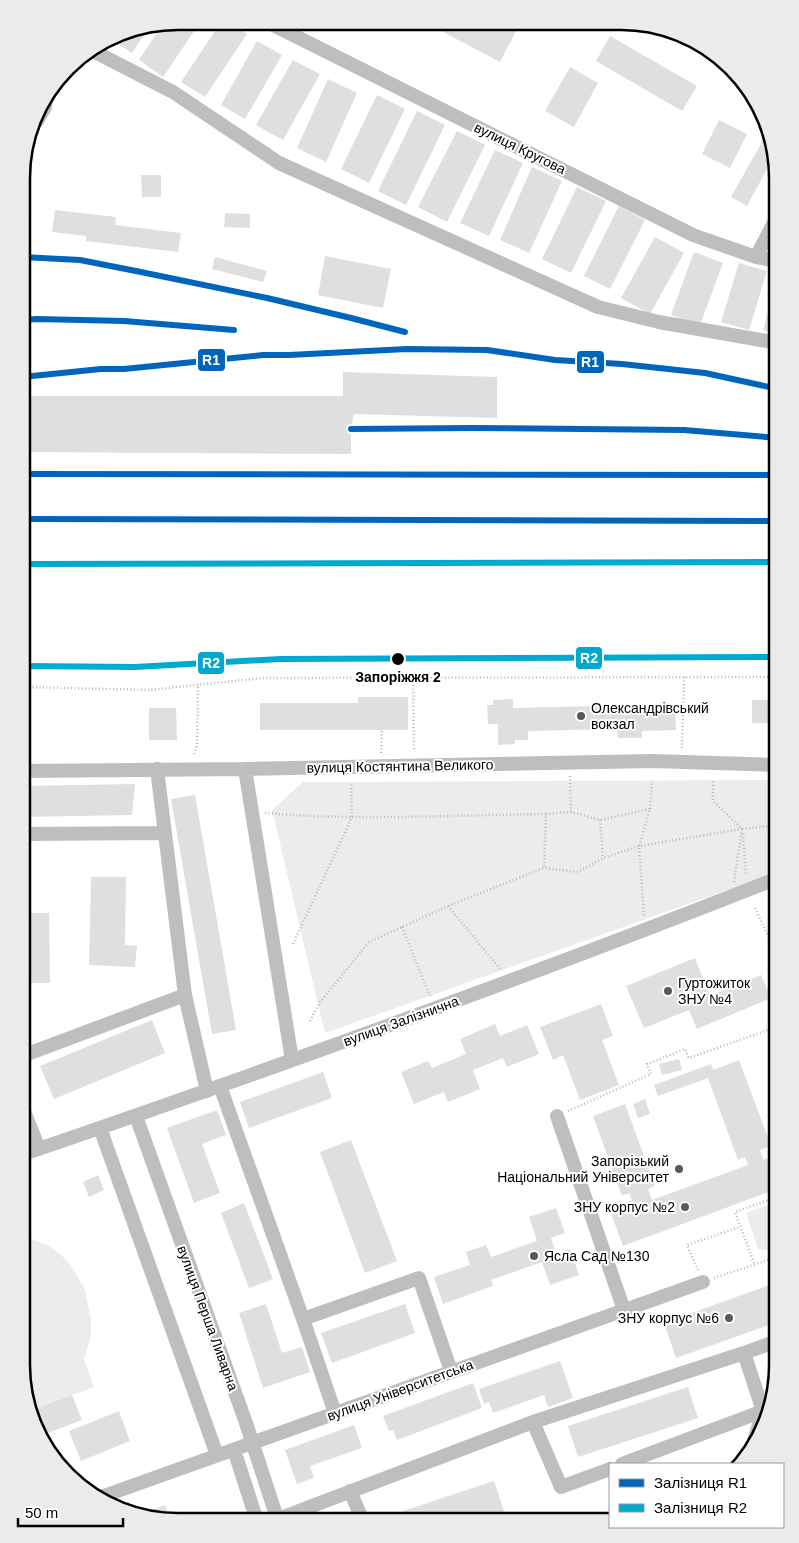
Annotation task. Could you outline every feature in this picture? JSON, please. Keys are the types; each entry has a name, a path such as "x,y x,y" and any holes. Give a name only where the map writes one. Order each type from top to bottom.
{"street":[{"name":"вулиця Кругова","path":"283,30 693,235 756,257 769,259"},
{"path":"98,54 173,92 279,163 598,307 659,322 769,341"},
{"path":"756,257 769,232"},
{"name":"вулиця Костянтина Великого","path":"30,771 245,769 653,761 769,765"},
{"path":"157,769 185,996 213,1088 303,1318 335,1413"},
{"path":"245,769 292,1060"},
{"path":"30,834 165,833"},
{"name":"вулиця Залізнична","path":"30,1152 435,1008 769,881"},
{"path":"30,1053 185,996"},
{"name":"вулиця Перша Ливарна","path":"136,1116 276,1513"},
{"path":"557,1116 624,1310"},
{"path":"30,1126 39,1149"},
{"path":"100,1128 217,1455"},
{"path":"303,1318 419,1278 452,1371"},
{"name":"вулиця Університетська","path":"107,1495 702,1282"},
{"path":"295,1513 534,1422 769,1344"},
{"path":"744,1353 762,1409"},
{"path":"625,1463 761,1412"},
{"path":"534,1422 561,1487 609,1469"},
{"path":"237,1460 254,1513"},
{"path":"350,1491 360,1513"}],"path":[{"path":"682,749 684,677"},
{"path":"30,687 149,690 262,678 769,677"},
{"path":"413,678 414,750"},
{"path":"194,754 197,745 198,684"},
{"path":"382,730 382,751"},
{"path":"570,781 571,812"},
{"path":"645,930 639,846 650,809 652,781"},
{"path":"713,781 713,801 742,829 747,890"},
{"path":"293,944 352,818 352,782"},
{"path":"262,812 312,817 352,818 571,812 600,820 650,809"},
{"path":"544,868 546,814"},
{"path":"600,820 602,858"},
{"path":"310,1021 320,1002 369,942 448,906 544,868 578,872 602,858 639,846 769,826"},
{"path":"732,896 742,829"},
{"path":"448,906 510,980"},
{"path":"756,908 769,937"},
{"path":"402,927 435,1008"},
{"path":"557,1116 651,1074 647,1064 685,1049 689,1058 769,1030"},
{"path":"754,1264 735,1212 769,1200"},
{"path":"740,1226 687,1245 702,1282 769,1260"}],"shaded area":[{"path":"769,780 769,875 325,1033 272,810 303,782"},
{"path":"769,1205 769,1251 758,1249 746,1213"},
{"path":"30,1238 47,1245 59,1253 70,1264 85,1290 91,1320 91,1335 84,1359 94,1387 37,1408 31,1384 30,1365"}],"building":[{"path":"195,30 163,77 139,60 158,31"},
{"path":"216,30 241,30 247,34 205,97 181,82"},
{"path":"439,30 516,30 500,62"},
{"path":"144,34 132,53 117,43"},
{"path":"610,36 697,86 682,111 596,61"},
{"path":"257,41 282,55 245,119 221,105"},
{"path":"293,60 320,74 283,140 256,125"},
{"path":"570,67 598,83 574,127 545,111"},
{"path":"328,79 357,93 326,162 297,148"},
{"path":"377,95 405,109 369,183 341,169"},
{"path":"417,111 445,125 406,205 378,191"},
{"path":"719,120 747,134 730,168 702,154"},
{"path":"457,131 485,145 447,222 418,207"},
{"path":"764,140 769,166 747,206 731,197"},
{"path":"495,150 523,163 489,236 460,223"},
{"path":"532,167 562,181 529,253 500,240"},
{"path":"141,175 161,175 161,197 142,197"},
{"path":"577,187 606,201 571,273 542,259"},
{"path":"619,206 645,220 610,289 584,276"},
{"path":"55,210 116,217 115,225 181,233 178,252 86,241 86,236 52,232"},
{"path":"225,213 250,214 250,228 224,227"},
{"path":"655,237 684,253 650,314 621,298"},
{"path":"694,252 723,263 700,325 671,315"},
{"path":"325,256 391,269 383,308 318,295"},
{"path":"215,257 267,271 263,282 212,269"},
{"path":"739,263 767,271 749,330 721,322"},
{"path":"769,309 769,332 763,330"},
{"path":"343,372 497,377 497,418 354,414 351,429 351,454 30,452 30,396 343,396"},
{"path":"358,697 408,697 408,730 260,730 260,703 358,703"},
{"name":"Олександрівський вокзал","path":"513,699 513,708 675,704 676,730 642,731 642,738 618,738 617,729 528,731 528,740 515,740 515,744 498,745 498,724 488,724 487,705 493,705 493,700"},
{"path":"752,700 769,700 769,723 752,723"},
{"path":"149,708 176,708 177,740 149,740"},
{"path":"135,784 132,815 30,817 30,786"},
{"path":"195,795 236,1030 212,1034 171,799"},
{"path":"91,877 126,877 125,945 137,946 135,967 89,965"},
{"path":"30,913 49,913 50,983 30,983"},
{"name":"Гуртожиток ЗНУ №4","path":"695,958 710,996 761,975 769,993 769,999 697,1029 689,1010 644,1028 626,986"},
{"path":"601,1004 613,1036 602,1040 619,1085 580,1100 563,1055 553,1060 540,1027"},
{"path":"152,1020 165,1053 54,1099 40,1066"},
{"path":"495,1024 500,1036 527,1025 539,1054 507,1067 503,1058 473,1070 480,1089 448,1102 444,1092 414,1104 401,1072 428,1061 432,1068 466,1054 460,1039"},
{"path":"679,1059 682,1070 662,1075 659,1064"},
{"path":"739,1060 769,1141 769,1147 760,1150 763,1160 769,1158 769,1192 623,1246 609,1208 632,1200 629,1193 622,1196 593,1116 625,1104 655,1186 648,1189 652,1200 748,1165 745,1157 738,1160 708,1078 658,1096 654,1085 711,1064 713,1070"},
{"path":"323,1072 332,1098 249,1128 240,1102"},
{"path":"645,1099 650,1114 638,1118 633,1104"},
{"path":"217,1110 226,1135 202,1144 220,1193 194,1203 167,1128"},
{"path":"351,1140 397,1261 365,1273 320,1152"},
{"path":"98,1175 104,1190 89,1197 83,1182"},
{"path":"244,1203 273,1279 249,1288 221,1213"},
{"name":"Ясла Сад №130","path":"556,1208 565,1233 551,1238 556,1254 570,1249 579,1275 550,1285 542,1262 491,1280 493,1286 443,1304 434,1277 470,1265 466,1252 486,1245 491,1257 537,1241 529,1217"},
{"name":"ЗНУ корпус №6","path":"769,1285 769,1325 676,1358 664,1323"},
{"path":"266,1304 282,1353 302,1347 310,1372 263,1388 239,1313"},
{"path":"405,1304 415,1333 332,1363 321,1333"},
{"path":"560,1361 573,1398 548,1407 544,1395 493,1413 489,1402 484,1404 479,1389"},
{"path":"473,1383 482,1408 397,1440 393,1430 389,1431 383,1416"},
{"path":"688,1387 698,1418 578,1457 568,1426"},
{"path":"72,1395 82,1420 47,1434 37,1408"},
{"path":"119,1411 130,1441 81,1461 69,1431"},
{"path":"354,1425 362,1448 310,1466 314,1478 297,1484 285,1450"},
{"path":"494,1481 505,1513 397,1513"},
{"path":"165,1505 168,1512 159,1512 151,1510"}],"rail line":[{"name":"R1","path":"30,257 80,260 267,298 405,332"},
{"name":"R1","path":"30,319 124,321 234,330"},
{"name":"R1","path":"30,376 263,355 407,349 487,350 555,360 622,364 705,373 769,387"},
{"name":"R1","path":"351,429 684,430 769,437"},
{"name":"R1","path":"30,474 769,475"},
{"name":"R1","path":"30,519 769,521"},
{"name":"R2","path":"30,564 769,562"},
{"name":"R2","path":"30,666 135,667 280,659 769,657"}],"place":[{"name":"Запоріжжя 2","path":"398,659"},
{"name":"Олександрівський вокзал","path":"581,716"},
{"name":"Гуртожиток ЗНУ №4","path":"668,991"},
{"name":"Запорізький Національний Університет","path":"679,1169"},
{"name":"ЗНУ корпус №2","path":"685,1207"},
{"name":"Ясла Сад №130","path":"534,1256"},
{"name":"ЗНУ корпус №6","path":"729,1318"}]}
